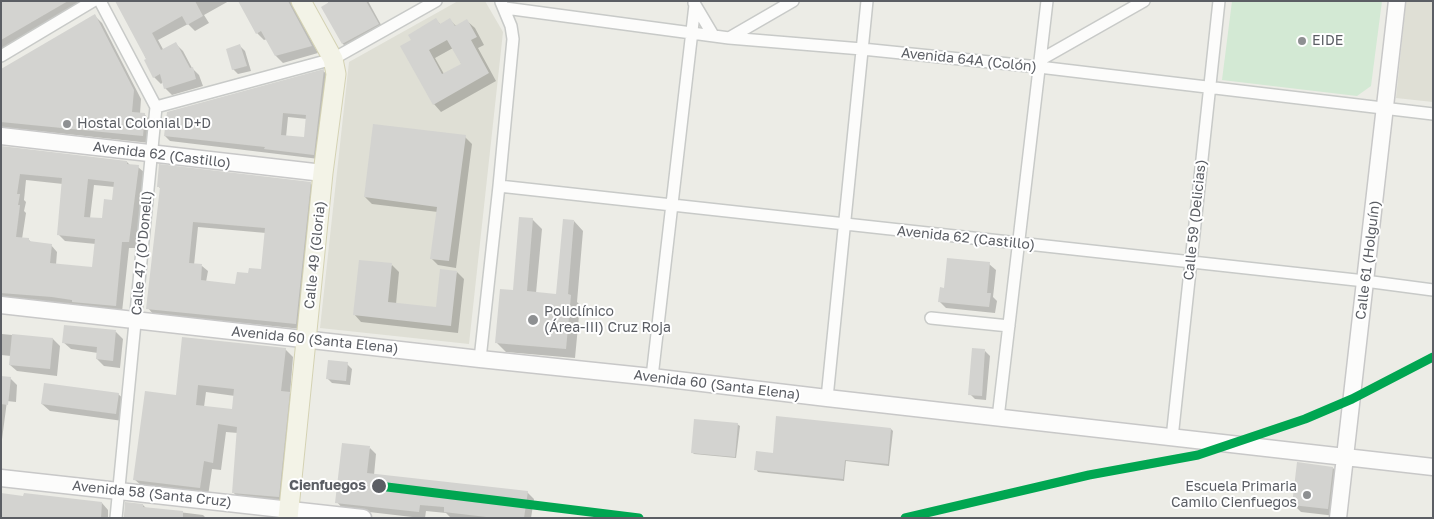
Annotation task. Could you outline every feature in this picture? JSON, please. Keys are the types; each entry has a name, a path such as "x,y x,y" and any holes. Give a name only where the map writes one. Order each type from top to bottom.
{"main road":[{"name":"Calle 49 (Gloria)","path":"288,514 323,173 336,74 333,59 300,1"}],"street":[{"path":"1,56 93,1"},
{"path":"100,1 156,106 333,59 436,1"},
{"path":"729,38 794,1"},
{"path":"827,398 868,1"},
{"path":"998,418 1047,1"},
{"path":"1039,64 1144,1"},
{"name":"Calle 59 (Delicias)","path":"1172,438 1219,1"},
{"name":"Calle 61 (Holguín)","path":"1338,518 1397,1"},
{"path":"652,377 694,3"},
{"path":"694,3 713,35"},
{"path":"480,359 513,39 511,26 503,5"},
{"name":"Avenida 64A (Colón)","path":"503,5 729,38 1039,64 1433,114"},
{"name":"Calle 47 (O'Donell)","path":"116,518 156,106"},
{"name":"Avenida 62 (Castillo)","path":"1,136 323,173"},
{"name":"Avenida 62 (Castillo)","path":"499,186 1433,290"},
{"name":"Avenida 60 (Santa Elena)","path":"1,305 652,377 1433,467"},
{"path":"930,318 1009,326"},
{"name":"Avenida 58 (Santa Cruz)","path":"1,478 119,490 288,514 363,518"}],"shaded area":[{"path":"458,1 485,1 503,32 469,344 320,328 349,62"},
{"path":"1406,1 1433,1 1433,102 1396,98"}],"green space":[{"name":"EIDE","path":"1232,1 1382,1 1371,86 1357,96 1222,80"}],"building":[{"path":"1,1 68,1 1,40"},
{"path":"115,1 195,1 203,16 187,25 182,16 152,33 161,50 176,42 190,68 193,67 196,79 164,89 160,74 153,78 144,60 146,59"},
{"path":"238,1 288,1 312,46 275,56 261,31 256,34"},
{"path":"331,1 366,1 379,24 342,44 321,7"},
{"path":"95,14 134,90 132,112 145,113 143,136 1,122 1,69"},
{"path":"436,18 440,24 450,18 455,26 467,19 477,37 471,40 489,73 433,105 400,46 411,40 408,35","holes":["447,40 461,64 442,74 429,50"]},
{"path":"240,44 247,66 232,70 226,49"},
{"path":"324,69 314,155 264,149 265,147 164,136 167,112","holes":["283,113 306,115 304,137 281,135"]},
{"path":"373,124 466,135 449,261 430,259 437,207 364,197"},
{"path":"1,146 127,161 127,164 139,165 129,242 122,242 116,306 72,302 72,300 52,297 1,293","holes":["20,174 62,178 57,235 95,239 92,267 50,263 52,244 16,237 20,205 18,205 20,194 17,194","88,179 114,182 112,200 104,199 102,218 84,217"]},
{"path":"159,164 311,182 296,324 146,309 160,187 157,187","holes":["193,222 265,228 261,269 249,268 248,273 237,272 235,284 201,280 202,264 189,263"]},
{"path":"519,217 533,218 527,291 556,294 563,219 574,220 568,294 571,295 566,349 495,343 500,289 513,290"},
{"path":"947,258 990,262 987,293 991,293 989,307 938,302 940,287 944,288"},
{"path":"359,260 392,263 388,302 436,307 440,269 457,271 451,326 353,315"},
{"path":"64,325 116,330 113,361 96,359 97,347 62,343"},
{"path":"12,334 53,338 50,369 9,365"},
{"path":"182,337 286,348 281,391 290,392 279,497 232,493 237,427 218,424 213,463 204,461 200,488 133,480 145,391 176,395","holes":["198,385 234,389 232,409 196,405"]},
{"path":"972,348 985,349 982,396 968,395"},
{"path":"328,360 348,362 346,381 326,379"},
{"path":"1,376 11,377 8,405 1,404"},
{"path":"44,383 119,393 116,414 41,404"},
{"path":"776,416 891,428 888,464 845,460 843,479 754,470 756,451 773,453"},
{"path":"694,419 738,423 735,457 691,453"},
{"path":"342,443 370,446 367,473 528,491 524,518 495,518 444,512 444,507 420,505 419,512 335,503"},
{"path":"1297,462 1333,467 1328,509 1292,505"},
{"path":"1,493 23,496 24,493 102,502 101,518 1,518"},
{"path":"125,502 143,504 143,507 183,511 183,518 124,518"}],"transit line":[{"path":"905,518 1089,475 1198,455 1305,419 1352,399 1433,357"},
{"path":"379,486 639,518"}],"place":[{"name":"EIDE","path":"1302,41"},
{"name":"Hostal Colonial D+D","path":"67,124"},
{"name":"Policlínico (Área-III) Cruz Roja","path":"533,320"},
{"name":"Cienfuegos","path":"379,486"},
{"name":"Escuela Primaria Camilo Cienfuegos","path":"1307,495"}]}
